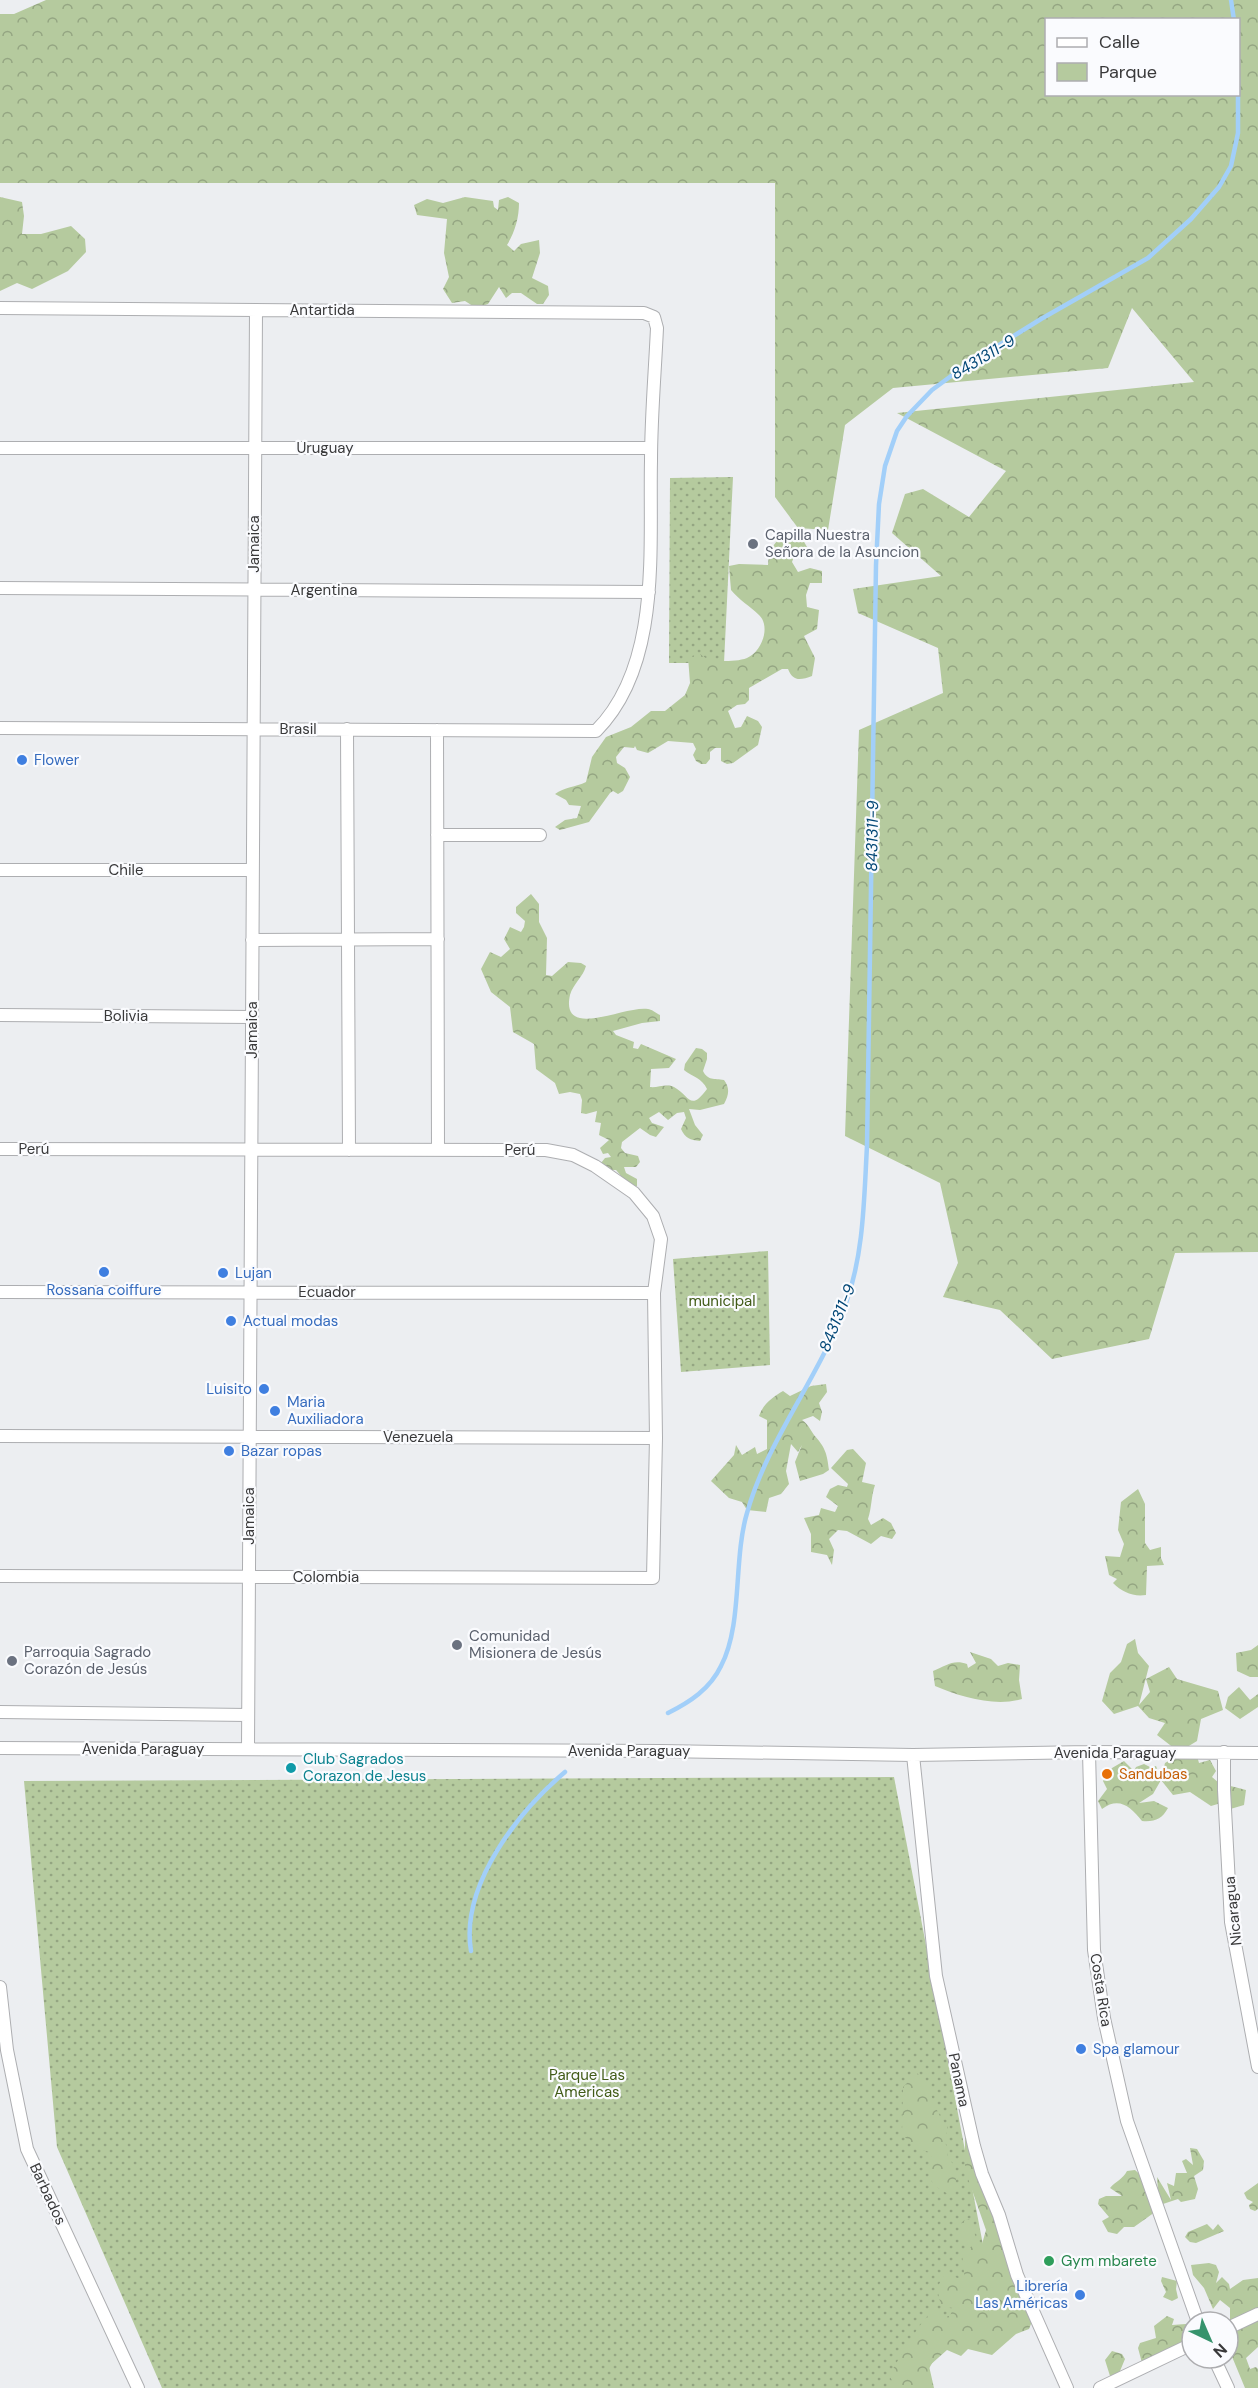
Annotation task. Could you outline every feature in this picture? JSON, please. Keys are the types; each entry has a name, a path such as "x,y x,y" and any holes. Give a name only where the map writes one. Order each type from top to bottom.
{"street":[{"name":"Antartida","path":"0,308 644,313 654,317 657,328 651,448"},
{"name":"Jamaica","path":"248,1749 256,310"},
{"name":"Uruguay","path":"0,448 651,448"},
{"path":"649,592 651,448"},
{"name":"Argentina","path":"0,588 649,592"},
{"name":"Brasil","path":"0,728 596,731 610,717 620,701 639,654 649,592"},
{"path":"347,729 349,1149"},
{"path":"437,730 438,1150"},
{"path":"437,836 540,835"},
{"name":"Chile","path":"0,870 252,870"},
{"path":"252,940 438,939"},
{"name":"Bolivia","path":"0,1015 252,1017"},
{"name":"Perú","path":"0,1149 546,1150 573,1155 594,1166 634,1193 653,1216 661,1239 654,1293 656,1438 652,1578"},
{"name":"Ecuador","path":"0,1292 654,1293"},
{"name":"Venezuela","path":"0,1436 656,1438"},
{"name":"Colombia","path":"0,1576 652,1578"},
{"path":"0,1712 248,1715"},
{"name":"Avenida Paraguay","path":"0,1748 913,1755 1089,1752 1258,1753"},
{"name":"Costa Rica","path":"1089,1752 1094,1950 1104,2018 1127,2121 1194,2310"},
{"name":"Nicaragua","path":"1224,1752 1231,1922 1258,2067"},
{"name":"Panama","path":"913,1755 936,1976 974,2146 982,2174 999,2215 1017,2275 1067,2388"},
{"name":"Barbados","path":"0,1987 7,2050 27,2149 138,2388"},
{"path":"1240,2322 1258,2314"},
{"path":"1100,2388 1180,2350"},
{"path":"1220,2370 1228,2388"}],"green space":[{"path":"46,0 1258,0 1258,1252 1175,1253 1149,1339 1052,1359 1000,1310 943,1297 958,1263 940,1183 845,1136 859,730 943,693 938,648 858,613 853,589 941,576 892,533 905,494 923,489 969,517 1006,471 897,413 1194,382 1132,308 1108,368 893,388 845,425 828,530 798,528 775,497 775,183 0,183 0,14 14,14"},
{"path":"0,197 22,202 24,216 22,234 41,234 71,226 85,239 86,252 68,271 32,289 17,283 0,291"},
{"path":"465,197 493,201 494,207 498,210 499,200 508,197 519,203 516,225 507,245 514,251 521,244 539,240 540,253 532,278 548,286 549,295 543,304 537,304 521,293 512,293 506,298 499,287 488,304 476,308 465,301 452,303 443,289 449,277 444,253 447,219 417,215 414,205 427,199 443,203"},
{"path":"733,477 724,663 669,663 670,478"},
{"path":"783,535 803,540 807,547 796,551 792,562 798,572 810,568 822,571 822,583 810,583 806,595 807,607 819,610 817,629 804,636 815,658 812,676 798,679 792,676 788,669 782,669 749,688 749,700 728,711 735,728 741,727 747,716 758,721 762,727 758,745 733,763 727,764 721,761 721,748 715,748 710,752 710,759 706,764 701,764 693,755 696,749 693,743 668,741 648,753 637,750 635,746 634,748 624,747 616,757 617,763 625,768 630,777 623,791 618,794 613,791 610,793 589,822 560,830 555,827 565,820 577,818 581,806 569,805 566,800 555,794 586,782 592,757 606,737 631,727 651,711 665,711 685,695 690,683 688,657 700,654 710,661 734,661 747,658 761,645 764,632 763,620 731,590 729,566 768,565 772,548"},
{"path":"531,894 539,904 539,922 547,938 546,975 552,976 568,962 581,963 586,966 570,995 570,1009 575,1016 584,1019 597,1018 638,1009 651,1010 660,1015 660,1021 613,1031 616,1035 634,1042 633,1048 638,1049 641,1044 676,1059 669,1068 651,1069 650,1087 671,1086 690,1100 697,1100 707,1089 700,1080 684,1070 685,1064 696,1048 707,1053 703,1071 705,1074 724,1080 727,1086 728,1095 724,1104 700,1110 689,1109 695,1125 703,1135 700,1141 684,1135 681,1129 686,1118 684,1112 677,1113 668,1120 659,1112 649,1118 652,1123 664,1127 656,1137 640,1128 622,1142 621,1148 625,1153 638,1156 640,1162 636,1167 624,1167 626,1173 637,1179 637,1186 631,1188 616,1170 610,1170 601,1163 605,1158 611,1157 608,1153 603,1154 600,1148 609,1140 599,1135 601,1123 595,1122 597,1111 581,1113 580,1094 570,1092 559,1094 555,1083 536,1069 534,1044 513,1032 510,1007 491,992 481,969 490,952 501,957 510,949 504,939 510,927 521,932 525,921 516,913 516,907"},
{"name":"municipal","path":"768,1251 770,1365 681,1372 673,1259"},
{"path":"826,1384 827,1392 819,1403 822,1412 820,1421 813,1416 802,1420 823,1447 829,1470 800,1481 795,1462 802,1445 798,1452 791,1444 786,1471 789,1484 781,1494 769,1498 766,1512 747,1510 742,1502 729,1498 711,1481 734,1455 736,1445 742,1455 755,1447 757,1454 767,1449 767,1420 759,1416 772,1398 783,1391 790,1396 811,1386"},
{"path":"853,1449 866,1463 862,1482 875,1485 868,1519 871,1525 883,1518 891,1523 896,1533 892,1539 881,1536 871,1544 847,1531 838,1530 829,1539 834,1550 832,1565 827,1555 811,1552 811,1534 804,1518 819,1515 821,1508 835,1512 838,1506 826,1497 830,1489 838,1485 847,1487 848,1484 831,1468 847,1450"},
{"path":"1138,1489 1145,1504 1145,1543 1150,1550 1161,1547 1161,1558 1164,1565 1147,1566 1146,1595 1128,1593 1113,1583 1117,1579 1109,1575 1105,1556 1120,1557 1124,1544 1118,1530 1121,1502"},
{"path":"1135,1639 1138,1653 1149,1666 1139,1705 1150,1692 1146,1679 1169,1667 1177,1679 1218,1691 1223,1710 1201,1719 1197,1741 1179,1752 1157,1735 1165,1723 1149,1718 1138,1706 1114,1714 1102,1701 1110,1673 1121,1662 1127,1644"},
{"path":"1258,1645 1258,1677 1250,1677 1237,1671 1236,1653 1251,1650"},
{"path":"970,1652 991,1659 998,1666 1008,1663 1020,1665 1019,1680 1022,1699 1001,1702 978,1700 935,1686 933,1671 958,1662 967,1664 968,1668 976,1663"},
{"path":"1239,1687 1250,1700 1258,1694 1258,1707 1240,1719 1225,1708 1228,1697"},
{"path":"1197,1756 1199,1763 1210,1760 1216,1771 1212,1777 1219,1783 1246,1790 1244,1805 1227,1810 1221,1803 1211,1806 1190,1792 1173,1795 1161,1780 1153,1794 1139,1803 1154,1801 1168,1808 1158,1819 1142,1821 1134,1811 1119,1803 1102,1809 1098,1801 1107,1789 1103,1781 1112,1768 1124,1761 1134,1771 1136,1767 1144,1764 1150,1767 1156,1766 1161,1778 1165,1763 1175,1757"},
{"name":"Parque Las Americas","path":"894,1777 987,2266 918,2388 162,2388 57,2147 24,1781"},
{"path":"917,2073 926,2085 948,2127 945,2139 948,2158 954,2165 956,2180 953,2196 931,2180 929,2169 932,2153 920,2149 902,2135 903,2087"},
{"path":"965,2124 1004,2235 1024,2274 1025,2290 1033,2319 1029,2329 1016,2334 992,2355 968,2349 961,2356 947,2350 929,2366 934,2388 896,2388 889,2375 921,2325 933,2310 942,2316 950,2316 953,2308 941,2306 937,2288 945,2273 965,2281 962,2254 973,2245 961,2243 958,2232 963,2221 969,2219 977,2240 982,2244 986,2230 965,2170"},
{"path":"1190,2148 1197,2149 1204,2161 1203,2170 1194,2176 1198,2189 1195,2199 1181,2202 1178,2199 1163,2204 1158,2203 1155,2212 1134,2227 1124,2227 1117,2234 1108,2232 1102,2221 1109,2217 1098,2204 1099,2199 1106,2196 1122,2196 1110,2188 1127,2171 1135,2170 1158,2191 1157,2177 1171,2200 1167,2183 1174,2186 1176,2173 1187,2173 1182,2161 1186,2159 1193,2165"},
{"path":"1258,2183 1258,2209 1255,2211 1250,2209 1249,2205 1253,2202 1247,2199 1244,2193"},
{"path":"1207,2224 1213,2230 1218,2224 1224,2231 1196,2243 1190,2242 1185,2237 1188,2232"},
{"path":"1209,2263 1216,2265 1219,2272 1216,2283 1222,2277 1229,2284 1230,2289 1243,2280 1258,2278 1258,2312 1240,2318 1240,2310 1230,2310 1220,2300 1213,2309 1204,2288 1193,2275 1191,2265"},
{"path":"1162,2277 1177,2281 1178,2298 1172,2301 1163,2297 1166,2292 1161,2281"},
{"path":"1167,2316 1174,2319 1172,2325 1180,2324 1180,2344 1142,2363 1138,2348 1140,2343 1156,2338 1154,2326"},
{"path":"1258,2321 1258,2347 1246,2358 1250,2369 1256,2367 1258,2369 1258,2388 1245,2388 1238,2370 1240,2370 1240,2328"},
{"path":"1112,2351 1122,2354 1125,2359 1118,2384 1110,2376 1105,2360"}],"waterway":[{"name":"8431311-9","path":"1231,0 1234,18"},
{"name":"8431311-9","path":"668,1713 699,1694 711,1682 728,1649 735,1612 743,1531 756,1485 835,1330 852,1284 860,1245 867,1146 876,565 879,504 885,466 897,431 907,416 932,390 962,368 1041,319 1148,258 1191,219 1219,187 1231,166 1238,133 1238,96"},
{"name":"8431311-9","path":"471,1951 470,1926 475,1901 484,1876 497,1851 529,1807 565,1772"}],"place":[{"name":"Capilla Nuestra Señora de la Asuncion","path":"753,544"},
{"name":"Flower","path":"22,760"},
{"name":"Rossana coiffure","path":"104,1272"},
{"name":"Lujan","path":"223,1273"},
{"name":"Actual modas","path":"231,1321"},
{"name":"Luisito","path":"264,1389"},
{"name":"Maria Auxiliadora","path":"275,1411"},
{"name":"Bazar ropas","path":"229,1451"},
{"name":"Comunidad Misionera de Jesús","path":"457,1645"},
{"name":"Parroquia Sagrado Corazón de Jesús","path":"12,1661"},
{"name":"Club Sagrados Corazon de Jesus","path":"291,1768"},
{"name":"Sandubas","path":"1107,1774"},
{"name":"Spa glamour","path":"1081,2049"},
{"name":"Gym mbarete","path":"1049,2261"},
{"name":"Librería Las Américas","path":"1080,2295"}]}
